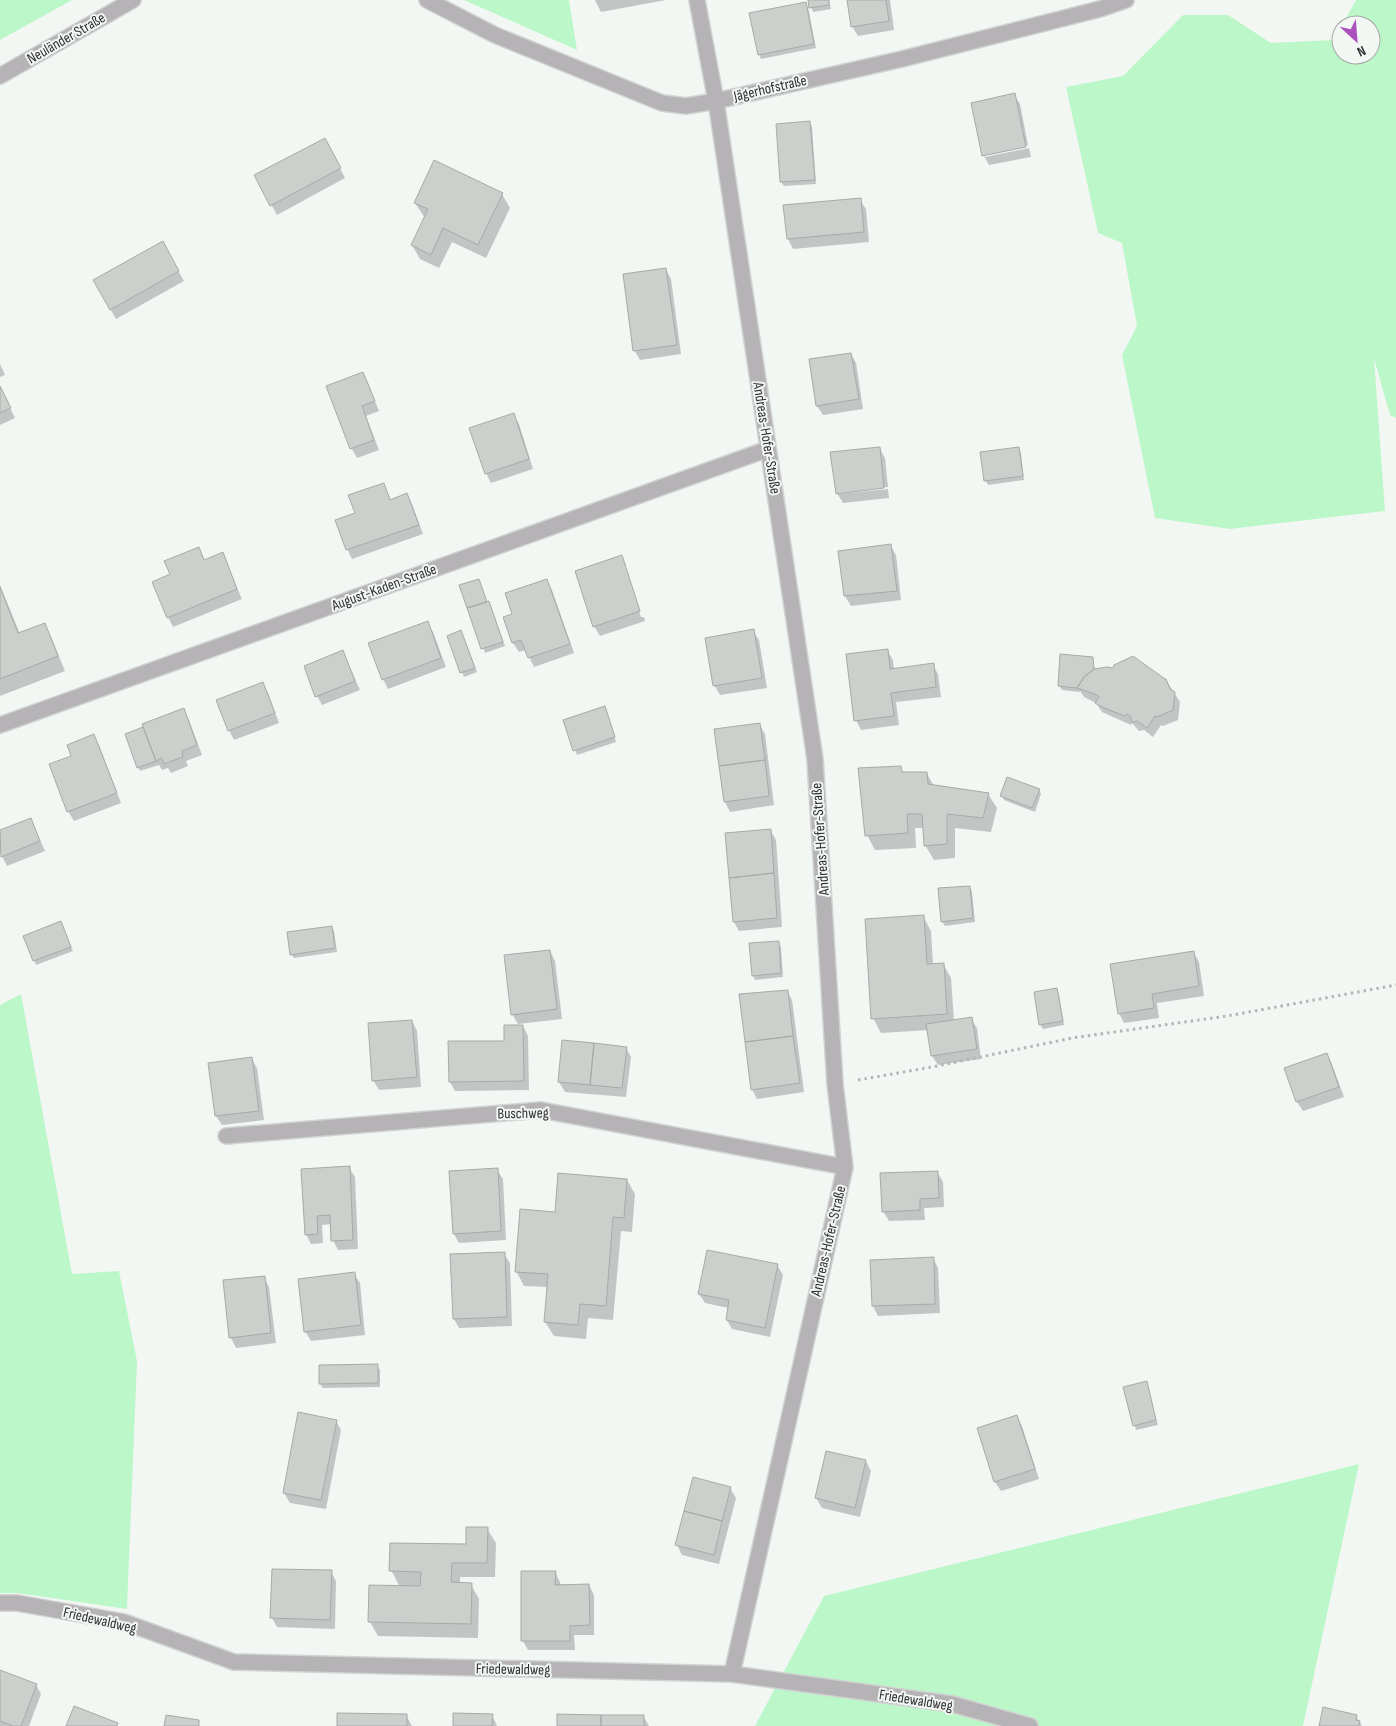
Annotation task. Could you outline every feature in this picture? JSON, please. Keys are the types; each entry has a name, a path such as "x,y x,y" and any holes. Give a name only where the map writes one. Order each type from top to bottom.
{"street":[{"name":"Neuländer Straße","path":"0,76 133,0"},
{"name":"Jägerhofstraße","path":"427,0 495,34 662,103 686,106 902,59 1100,9 1126,0"},
{"name":"Andreas-Hofer-Straße","path":"697,0 716,101 815,759 835,1084 845,1167 732,1674"},
{"name":"August-Kaden-Straße","path":"0,725 768,449"},
{"name":"Buschweg","path":"226,1136 541,1110 845,1167"},
{"name":"Friedewaldweg","path":"0,1603 17,1603 124,1622 234,1662 732,1674 952,1704 1030,1726"}],"path":[{"path":"835,1084 932,1067 1072,1038 1227,1016 1396,985"}],"green space":[{"path":"0,0 72,0 0,40"},
{"path":"464,0 569,0 577,50"},
{"path":"1356,0 1396,0 1396,418 1390,415 1374,358 1385,511 1230,529 1155,518 1122,355 1137,326 1122,243 1098,233 1066,87 1123,76 1183,15 1228,15 1271,43 1331,40 1331,65 1381,65 1381,15 1348,15"},
{"path":"21,994 72,1274 119,1271 137,1361 127,1609 17,1593 0,1593 0,1005"},
{"path":"1359,1464 1303,1726 755,1726 824,1596"}],"building":[{"path":"808,0 829,0 829,5 809,8"},
{"path":"847,0 886,0 889,21 851,27"},
{"path":"806,2 814,44 758,55 749,13"},
{"path":"1015,93 1026,147 982,156 971,103"},
{"path":"810,121 815,180 780,182 776,124"},
{"path":"325,138 341,168 270,206 254,175"},
{"path":"434,160 503,193 478,245 443,228 431,255 411,245 428,209 414,203"},
{"path":"861,198 864,232 787,239 783,205"},
{"path":"163,241 179,271 110,310 93,280"},
{"path":"666,268 677,345 633,351 623,274"},
{"path":"851,353 859,399 816,406 809,359"},
{"path":"363,372 375,401 362,406 374,440 350,449 326,386"},
{"path":"0,386 11,408 0,413"},
{"path":"514,413 529,459 485,474 469,428"},
{"path":"880,447 884,488 836,494 830,452"},
{"path":"1019,447 1023,476 984,481 980,452"},
{"path":"384,483 390,500 407,493 419,525 346,550 335,520 355,513 348,495"},
{"path":"891,544 897,591 844,596 838,551"},
{"path":"199,547 204,560 223,552 237,589 167,618 152,582 170,574 164,561"},
{"path":"622,555 640,611 593,627 575,571"},
{"path":"479,579 487,602 467,608 459,585"},
{"path":"547,579 570,644 528,658 521,640 512,643 503,617 512,614 505,593"},
{"path":"0,587 18,633 45,623 58,656 0,679"},
{"path":"489,601 503,642 481,649 467,608"},
{"path":"428,621 441,658 382,680 368,643"},
{"path":"754,629 762,678 713,686 705,638"},
{"path":"461,630 475,668 460,673 447,636"},
{"path":"888,649 890,669 934,663 936,687 891,693 894,716 854,721 846,654"},
{"path":"343,650 355,681 315,697 304,666"},
{"path":"1060,654 1093,657 1094,669 1084,677 1077,688 1058,686"},
{"path":"1133,656 1166,679 1170,689 1175,692 1173,710 1157,717 1155,716 1147,728 1137,721 1132,722 1131,717 1127,714 1125,716 1095,703 1099,697 1097,695 1077,688 1084,677 1094,669 1113,668 1114,665"},
{"path":"263,682 275,713 228,731 216,700"},
{"path":"605,706 615,737 573,751 563,720"},
{"path":"184,708 197,745 182,751 183,757 164,764 162,758 156,761 142,724"},
{"path":"760,723 765,760 719,766 714,729"},
{"path":"143,727 156,761 137,768 125,734"},
{"path":"94,734 117,793 67,812 49,764 71,756 67,745"},
{"path":"765,760 769,796 724,802 719,766"},
{"path":"901,766 902,772 927,772 928,784 989,793 983,818 947,814 947,844 924,846 922,814 907,814 908,833 865,836 858,768"},
{"path":"1007,777 1040,789 1032,808 1000,796"},
{"path":"31,818 40,841 1,857 0,830"},
{"path":"771,829 774,873 729,878 725,833"},
{"path":"774,873 777,918 733,922 729,878"},
{"path":"970,886 973,918 941,922 938,888"},
{"path":"924,915 927,964 944,963 947,1014 871,1019 865,919"},
{"path":"61,921 71,947 33,961 23,936"},
{"path":"332,926 335,948 290,955 287,932"},
{"path":"779,941 781,973 752,976 749,943"},
{"path":"550,950 557,1009 511,1015 504,955"},
{"path":"1194,951 1199,986 1152,994 1154,1008 1118,1014 1110,964"},
{"path":"1057,988 1063,1021 1039,1025 1034,992"},
{"path":"788,990 793,1036 745,1042 739,994"},
{"path":"972,1017 977,1049 931,1056 926,1024"},
{"path":"412,1020 417,1077 372,1081 368,1023"},
{"path":"504,1025 523,1025 524,1081 449,1082 448,1041 504,1041"},
{"path":"793,1036 800,1083 751,1090 745,1042"},
{"path":"562,1040 594,1043 590,1085 558,1082"},
{"path":"594,1043 627,1047 622,1088 590,1085"},
{"path":"1327,1053 1339,1087 1296,1102 1284,1068"},
{"path":"252,1057 259,1111 215,1116 208,1063"},
{"path":"350,1166 353,1240 331,1241 330,1215 317,1216 318,1234 305,1235 301,1169"},
{"path":"498,1168 501,1231 453,1234 449,1171"},
{"path":"938,1171 939,1198 920,1199 920,1210 882,1212 880,1173"},
{"path":"558,1173 627,1179 624,1218 613,1217 606,1306 580,1304 578,1325 544,1322 548,1274 515,1272 520,1209 555,1212"},
{"path":"707,1250 778,1264 765,1328 726,1320 729,1300 698,1294"},
{"path":"505,1252 507,1317 453,1319 450,1254"},
{"path":"934,1257 935,1304 872,1306 870,1260"},
{"path":"355,1272 361,1325 304,1332 298,1279"},
{"path":"265,1276 271,1333 229,1338 223,1280"},
{"path":"378,1364 378,1383 319,1384 319,1365"},
{"path":"1147,1381 1156,1420 1133,1426 1123,1387"},
{"path":"298,1412 337,1420 321,1500 283,1493"},
{"path":"1017,1415 1035,1469 994,1482 977,1428"},
{"path":"826,1451 866,1460 855,1508 815,1498"},
{"path":"693,1477 731,1487 722,1521 684,1511"},
{"path":"684,1511 722,1521 714,1555 675,1545"},
{"path":"466,1527 488,1527 487,1563 452,1563 451,1582 472,1583 471,1624 368,1622 369,1585 420,1586 421,1572 389,1571 390,1543 466,1544"},
{"path":"272,1569 332,1570 330,1620 270,1618"},
{"path":"521,1571 556,1571 555,1585 589,1584 590,1625 570,1626 570,1641 521,1641"},
{"path":"0,1670 37,1684 21,1726 13,1726 0,1721"},
{"path":"74,1706 118,1723 117,1726 66,1726"},
{"path":"1323,1707 1357,1715 1356,1720 1360,1721 1359,1726 1319,1726"},
{"path":"337,1713 407,1714 407,1726 337,1726"},
{"path":"453,1713 493,1714 492,1726 453,1726"},
{"path":"557,1714 601,1715 601,1726 557,1726"},
{"path":"166,1715 199,1720 199,1726 164,1726"},
{"path":"601,1715 644,1715 644,1726 601,1726"}]}
